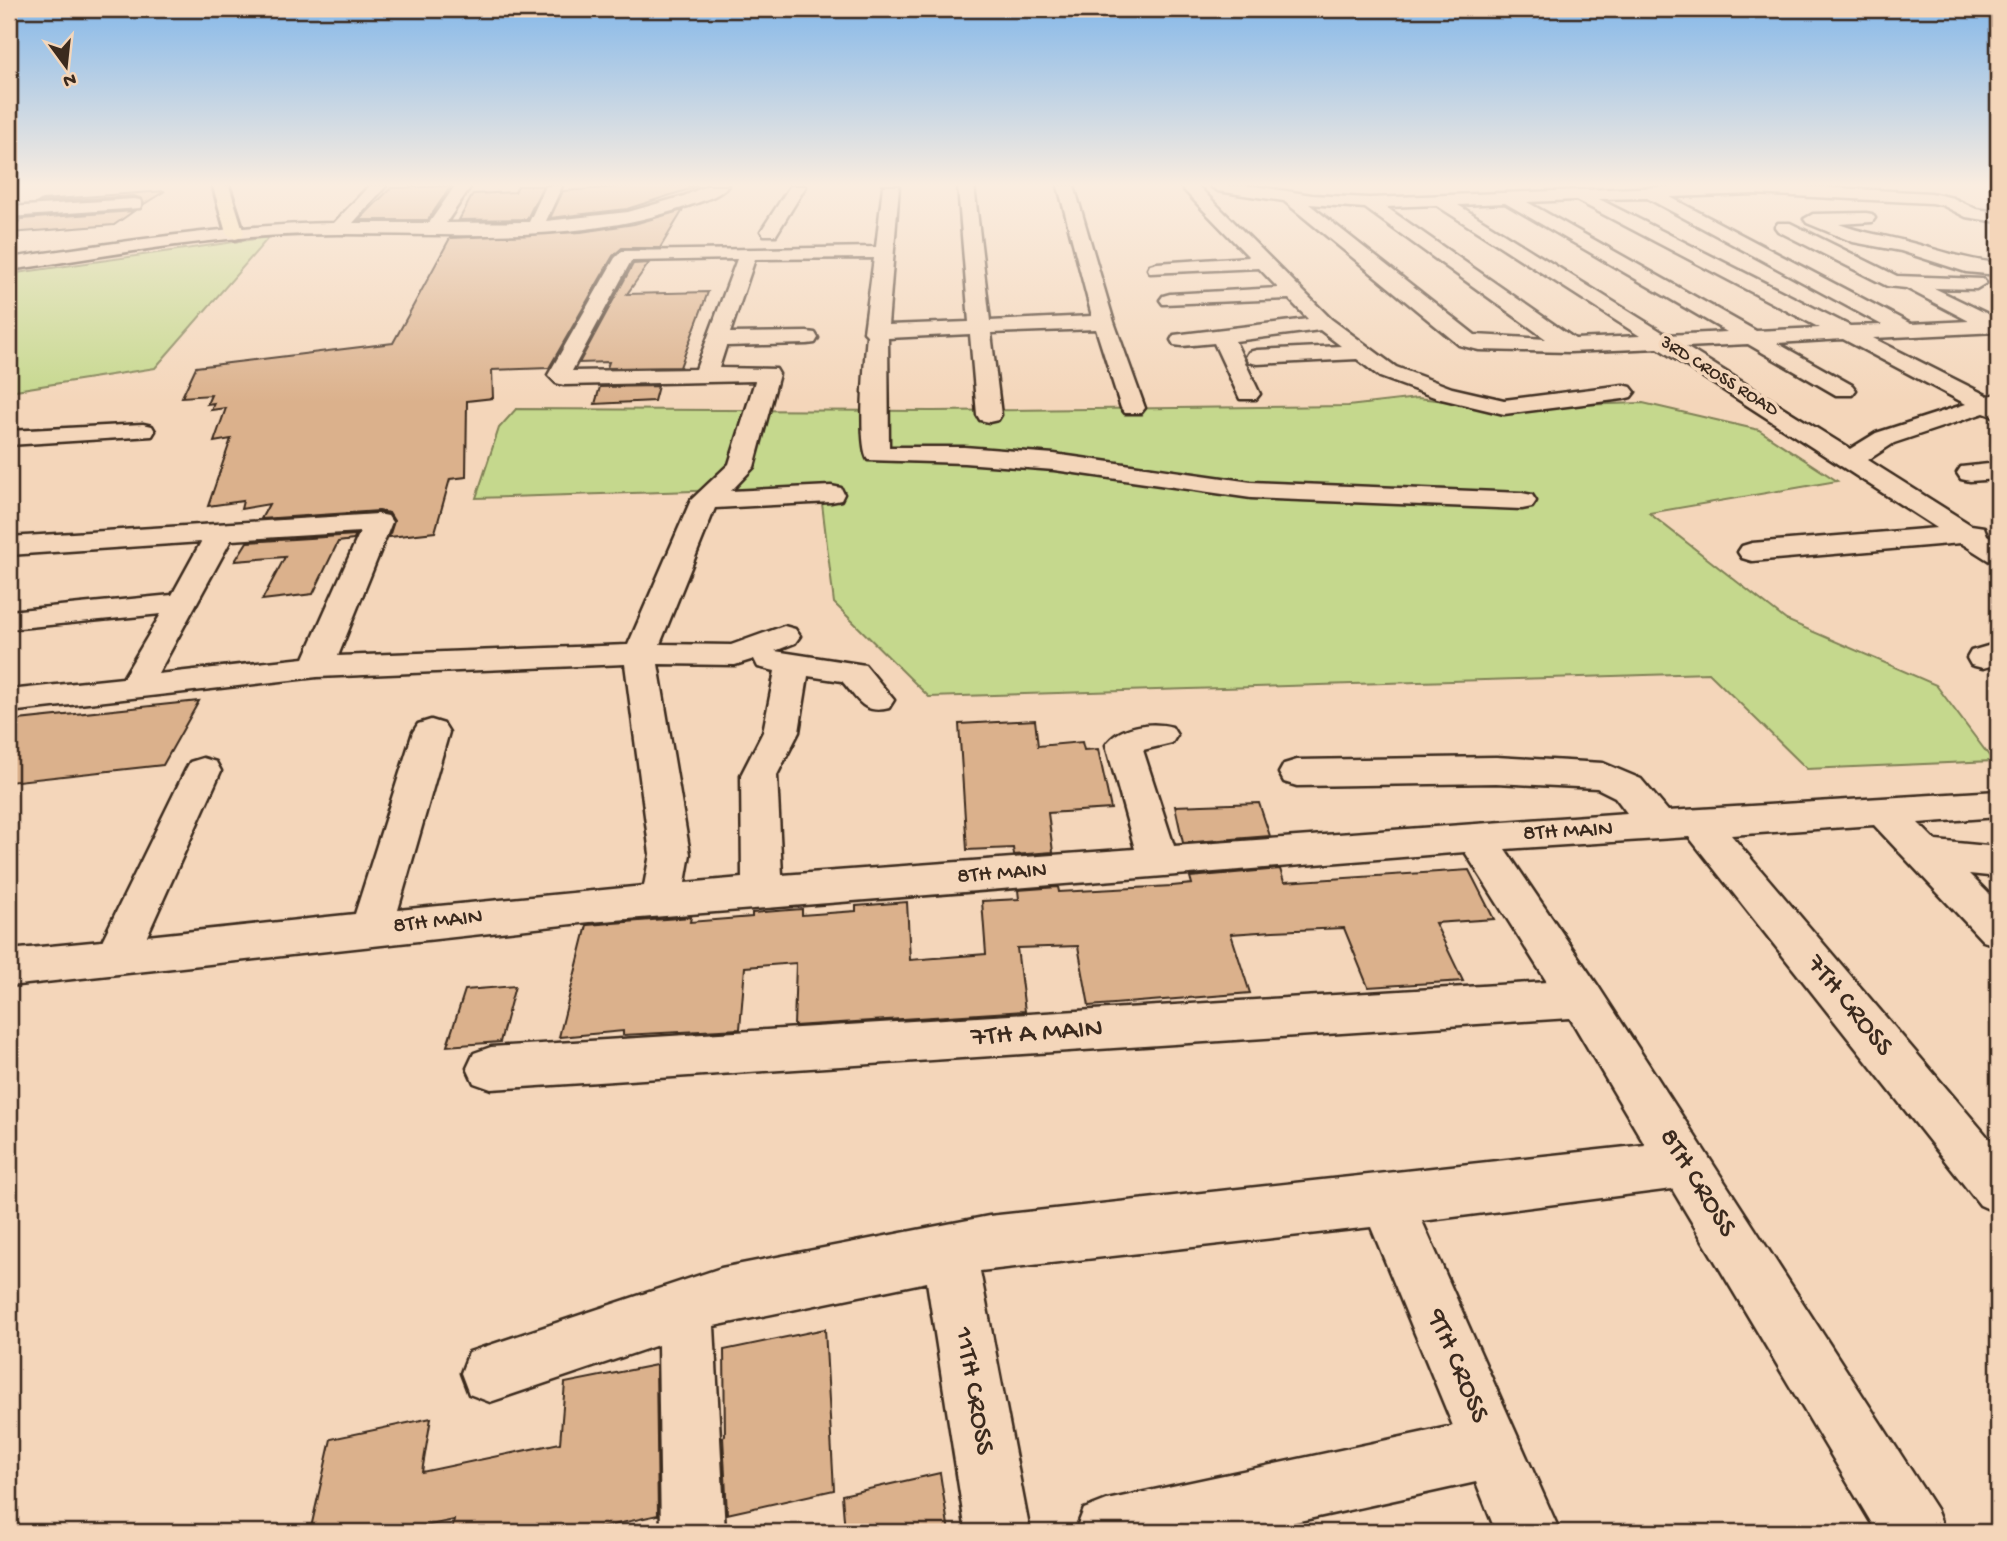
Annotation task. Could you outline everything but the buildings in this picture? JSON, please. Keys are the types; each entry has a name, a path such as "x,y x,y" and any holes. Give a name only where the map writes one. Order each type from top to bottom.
{"street":[{"path":"9,264 53,258"},
{"path":"624,258 559,375 564,378 768,374 741,467 705,500 640,654 670,854 662,900"},
{"path":"705,376 746,258"},
{"path":"883,258 875,332 873,410 877,455 964,455 1054,462 1251,490 1522,501"},
{"path":"973,258 989,415"},
{"path":"1086,258 1133,408"},
{"path":"1260,258 1324,323 1388,372 1445,393 1504,407 1623,392"},
{"path":"1365,258 1467,340 1490,346 1570,346 1996,326 1907,283"},
{"path":"1446,258 1570,346"},
{"name":"3RD CROSS ROAD","path":"1531,258 1998,554"},
{"path":"1614,258 1758,338 1844,390"},
{"path":"1711,258 1846,332 1994,406"},
{"path":"1781,258 1907,330"},
{"path":"1846,258 1892,281 1998,284"},
{"path":"1941,258 1966,266 1998,270"},
{"path":"1893,259 1936,282"},
{"path":"1157,269 1264,262"},
{"path":"1170,300 1295,293"},
{"path":"875,332 1104,322"},
{"path":"1182,340 1324,323"},
{"path":"1222,336 1248,394"},
{"path":"716,340 807,338"},
{"path":"1257,357 1362,352"},
{"path":"1850,460 1885,438 1994,406"},
{"path":"9,438 143,431"},
{"path":"1970,473 1998,471"},
{"path":"705,500 831,494"},
{"path":"9,546 378,522 317,667"},
{"path":"1752,552 1998,531"},
{"path":"134,687 221,532"},
{"path":"9,620 183,603"},
{"path":"763,892 758,803 760,775 781,732 789,650"},
{"path":"9,702 317,667 640,654 735,655 789,650 853,672 877,700"},
{"path":"371,929 431,732"},
{"path":"1159,735 1136,739 1124,745 1159,861"},
{"name":"7TH CROSS","path":"1297,773 1496,770 1603,776 1628,788 1679,825 1998,1188"},
{"path":"116,957 203,771"},
{"name":"8TH MAIN","path":"9,968 662,900 1476,837 1998,804"},
{"path":"1883,811 1998,929"},
{"name":"8TH CROSS","path":"1476,837 1582,999 1913,1532"},
{"path":"1925,854 1998,862"},
{"name":"7TH A MAIN","path":"491,1068 1582,999"},
{"path":"490,1373 721,1296 989,1243 1386,1200 1684,1164"},
{"name":"9TH CROSS","path":"1386,1200 1528,1532"},
{"name":"11TH CROSS","path":"948,1251 998,1532"},
{"path":"685,1308 693,1532"},
{"path":"1107,1532 1492,1448"}],"green space":[{"path":"122,258 251,258 155,368 9,391 9,274"},
{"path":"1417,398 1504,407 1643,403 1759,430 1837,481 1649,513 1786,620 1936,685 1993,761 1807,769 1709,673 929,697 834,603 820,487 476,498 499,428 516,409 933,411 1348,406"}]}
